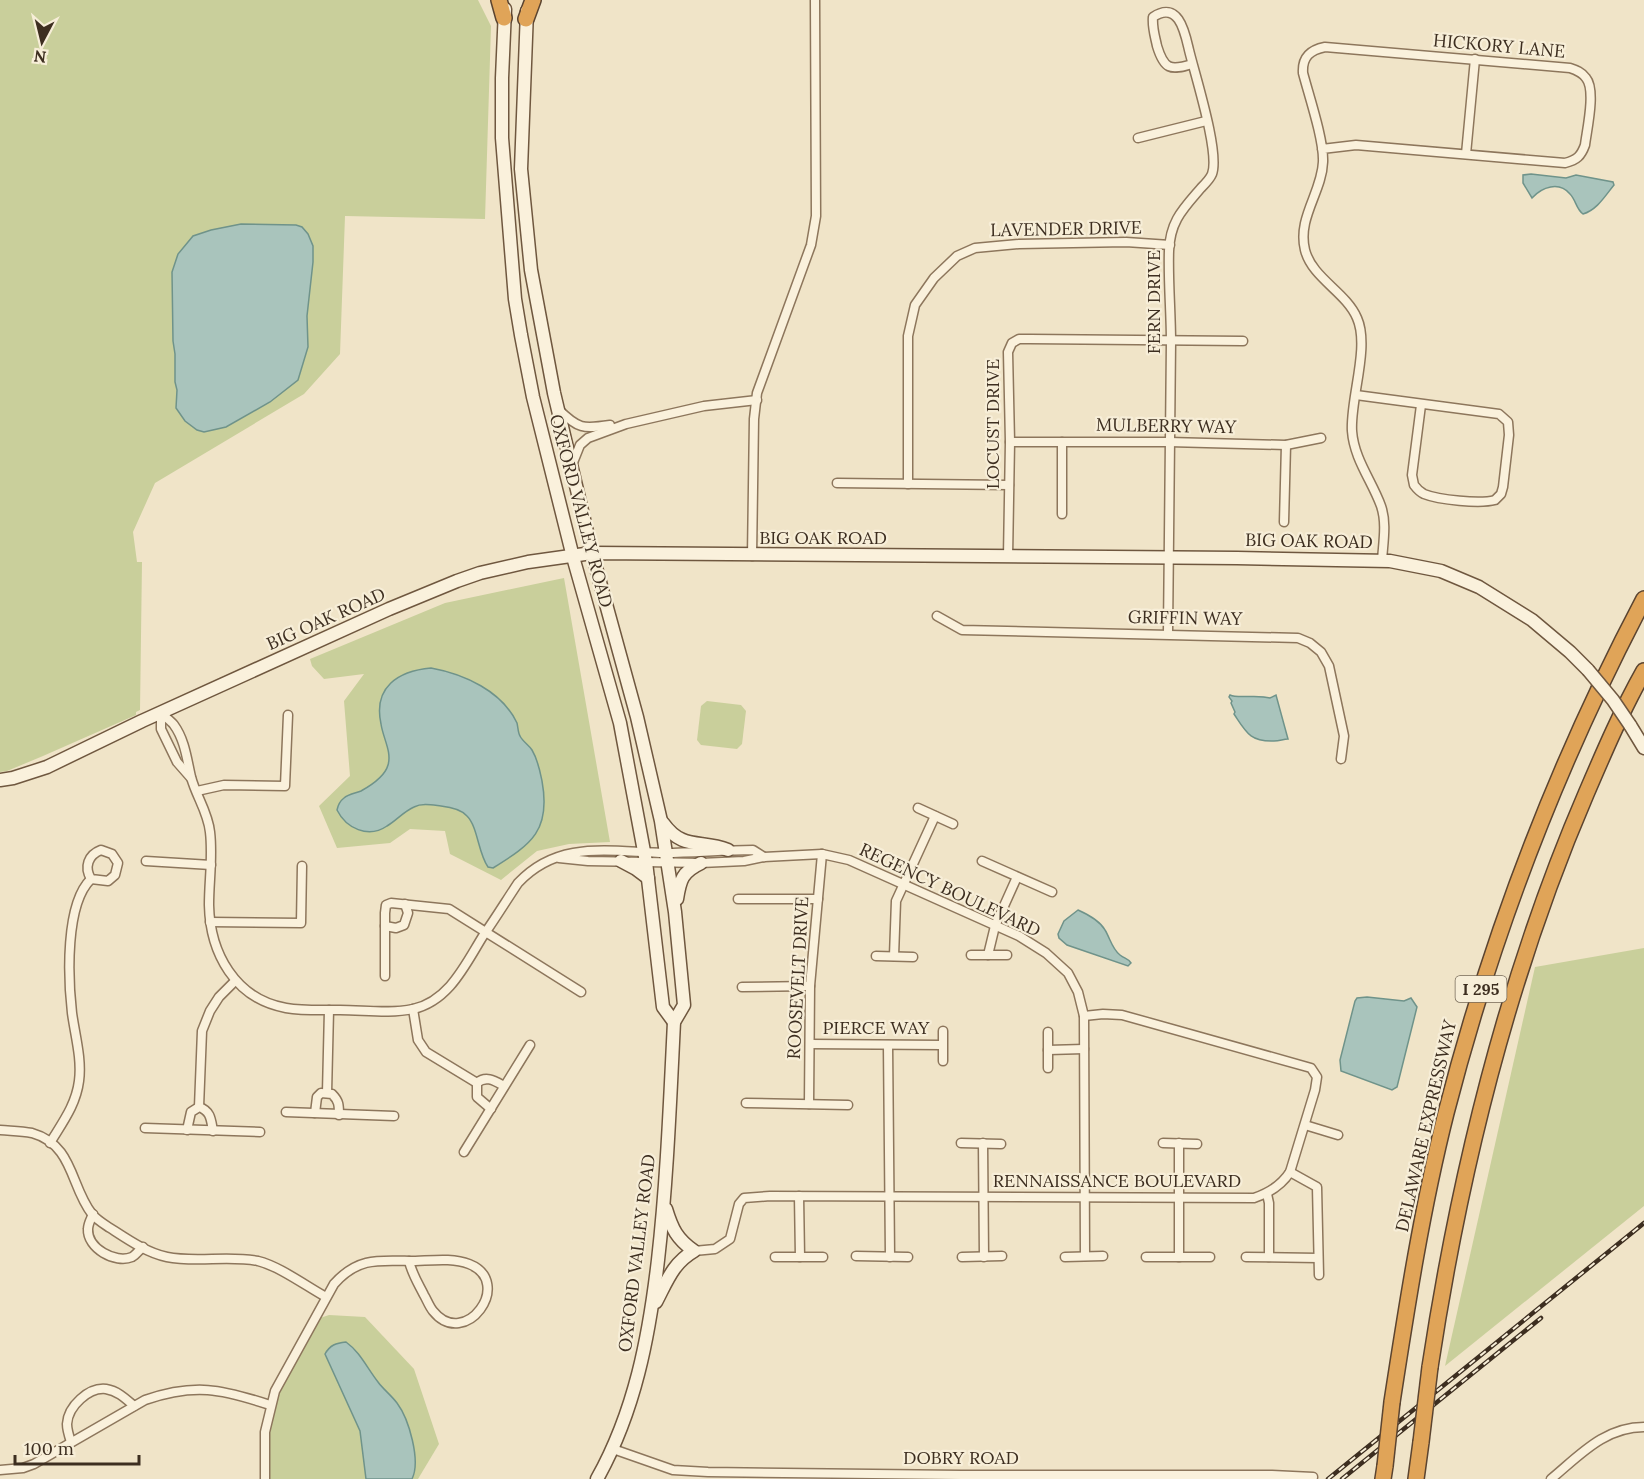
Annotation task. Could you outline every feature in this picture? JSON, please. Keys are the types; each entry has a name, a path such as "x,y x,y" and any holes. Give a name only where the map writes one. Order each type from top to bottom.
{"highway":[{"path":"499,0 504,18"},
{"path":"526,19 533,0"},
{"name":"DELAWARE EXPRESSWAY","path":"1384,1473 1392,1402 1432,1175 1480,993 1515,887 1539,824 1580,730 1644,599"},
{"name":"I 295","path":"1416,1479 1441,1298 1461,1194 1503,1025 1538,917 1576,817 1609,741 1644,670"}],"main road":[{"name":"OXFORD VALLEY ROAD","path":"506,0 502,138 515,299 533,397 573,557 620,723 645,857 663,1007 674,1022"},
{"name":"OXFORD VALLEY ROAD","path":"528,0 521,138 523,199 531,270 558,409 592,553 632,698 661,821 675,912 684,1005 674,1022 664,1203 651,1311 637,1381 613,1449 597,1479"},
{"name":"BIG OAK ROAD","path":"0,780 47,767 389,609 458,581 480,573 528,562 592,553 752,556 1168,557 1382,561 1423,566 1463,579 1479,587 1532,620 1564,646 1588,670 1630,725 1644,748"},
{"path":"661,821 671,834 684,842 718,846 728,850"},
{"path":"621,861 648,878"},
{"path":"675,912 680,880 691,867 701,863"},
{"path":"651,1311 674,1267 682,1258 694,1251 681,1241 674,1231 664,1203"}],"street":[{"path":"752,556 754,419 758,392 811,245 816,216 815,0"},
{"name":"FERN DRIVE","path":"1168,633 1170,245 1172,231 1181,210 1212,175 1215,161 1182,20 1175,13 1159,12 1154,17 1152,26 1161,60 1166,66 1174,68 1192,64"},
{"name":"HICKORY LANE","path":"1322,149 1356,144 1565,163 1575,160 1582,153 1592,89 1587,78 1570,68 1325,47 1316,49 1306,56 1303,64 1323,163 1305,222 1303,236 1305,252 1314,267 1344,299 1357,317 1361,329 1352,429 1357,455 1382,508 1384,524 1382,561"},
{"path":"1466,154 1475,59"},
{"path":"1138,138 1206,121"},
{"name":"LAVENDER DRIVE","path":"908,484 908,336 915,305 934,278 957,256 975,248 1018,244 1126,242 1170,245"},
{"name":"LOCUST DRIVE","path":"1008,557 1010,442 1008,352 1012,343 1019,339 1243,341"},
{"path":"1356,395 1499,414 1508,422 1509,435 1503,488 1495,500 1477,501 1432,496 1419,491 1414,485 1412,476 1421,405"},
{"path":"572,467 580,445 588,438 626,424 704,406 757,400"},
{"path":"558,409 573,424 581,428 626,424"},
{"name":"MULBERRY WAY","path":"1010,442 1286,445 1321,438"},
{"path":"1062,442 1062,514"},
{"path":"1284,522 1286,445"},
{"path":"837,483 1009,485"},
{"name":"GRIFFIN WAY","path":"937,616 962,630 1168,633 1298,638 1310,643 1321,652 1329,666 1344,736 1341,759"},
{"path":"161,713 161,729 177,762 191,778"},
{"path":"161,713 174,725 187,754 191,778 208,818 211,865 210,922 215,946 235,981 254,995 276,1005 300,1010 413,1009 437,998 452,984 518,883 525,875 548,861 576,851 586,850 668,858"},
{"path":"197,791 224,785 285,786 288,715"},
{"path":"918,808 953,824"},
{"path":"894,956 896,901 935,816"},
{"name":"REGENCY BOULEVARD","path":"668,858 728,850 753,850 764,857"},
{"name":"REGENCY BOULEVARD","path":"668,858 701,863 822,854 849,860 1018,936 1046,953 1068,973 1078,992 1084,1016 1085,1256"},
{"name":"ROOSEVELT DRIVE","path":"809,1104 810,986 822,854"},
{"path":"558,858 621,861 645,857"},
{"path":"146,861 211,865"},
{"path":"982,861 1052,892"},
{"path":"210,922 301,923 302,866"},
{"path":"988,955 995,926 1017,877"},
{"path":"50,1143 72,1107 80,1080 80,1062 72,1009 71,946 78,899 81,891 91,879"},
{"path":"738,899 818,899"},
{"path":"385,926 396,928 404,925 408,913 405,904"},
{"path":"385,976 386,905 405,904 448,909 581,992"},
{"path":"971,955 1006,955"},
{"path":"876,956 913,957"},
{"path":"199,1107 202,1031 219,997 235,981"},
{"path":"742,987 810,986"},
{"path":"413,1009 418,1040 426,1052 477,1083"},
{"path":"327,1093 329,1010"},
{"name":"RENNAISSANCE BOULEVARD","path":"694,1251 715,1249 730,1239 739,1204 744,1198 889,1196 1254,1198 1267,1194 1284,1181 1290,1172 1315,1090 1317,1077 1311,1068 1122,1015 1084,1016"},
{"path":"943,1031 943,1061"},
{"path":"1048,1032 1048,1068"},
{"name":"PIERCE WAY","path":"810,1044 942,1045"},
{"path":"464,1152 530,1045"},
{"path":"888,1045 890,1257"},
{"path":"1048,1050 1084,1049"},
{"path":"477,1083 490,1079 504,1086"},
{"path":"477,1083 477,1097 491,1108"},
{"path":"315,1113 317,1097 321,1093 327,1093 337,1099 339,1115"},
{"path":"747,1103 848,1105"},
{"path":"187,1130 191,1112 199,1107"},
{"path":"199,1107 210,1115 213,1131"},
{"path":"286,1112 394,1116"},
{"path":"1305,1125 1338,1135"},
{"path":"145,1128 260,1132"},
{"path":"0,1130 34,1134 50,1143 64,1156 93,1214 111,1229 143,1247 159,1255 178,1259 247,1259 260,1262 326,1297"},
{"path":"961,1143 1001,1144"},
{"path":"983,1143 984,1257"},
{"path":"1163,1143 1197,1144"},
{"path":"1179,1143 1179,1257"},
{"path":"1290,1172 1317,1187 1318,1275"},
{"path":"1267,1194 1269,1257"},
{"path":"799,1196 800,1257"},
{"path":"93,1214 88,1228 89,1234 93,1244 105,1254 113,1258 132,1257 143,1247"},
{"path":"856,1256 908,1257"},
{"path":"962,1257 1002,1256"},
{"path":"1065,1257 1103,1256"},
{"path":"775,1257 823,1257"},
{"path":"1146,1257 1210,1257"},
{"path":"1246,1257 1318,1257"},
{"path":"265,1479 264,1443 270,1405 284,1373 326,1297 342,1275 360,1264 375,1260 459,1261 473,1266 486,1282 488,1293 483,1307 474,1317 461,1322 451,1322 442,1318 432,1310 412,1274 409,1261"},
{"path":"71,1442 67,1424 71,1412 76,1403 92,1392 101,1389 114,1392 134,1406"},
{"path":"0,1470 23,1468 34,1464 134,1406 164,1394 195,1389 222,1391 270,1405"},
{"path":"1551,1479 1594,1442 1610,1433 1621,1429 1644,1427"},
{"name":"DOBRY ROAD","path":"613,1449 673,1470 831,1477 1253,1475 1313,1477"}],"green space":[{"path":"0,0 478,0 491,26 485,219 345,216 340,354 304,394 155,483 133,532 137,562 142,562 140,710 136,712 136,715 43,756 0,772"},
{"path":"564,578 610,842 569,844 537,851 501,880 450,854 445,831 410,829 390,843 337,848 319,806 350,776 344,701 364,674 324,679 312,666 310,659 445,603"},
{"path":"707,701 741,705 746,711 742,744 737,749 701,745 697,740 701,706"},
{"path":"1644,948 1644,1206 1445,1366 1535,967"},
{"path":"329,1315 365,1317 414,1369 439,1444 418,1479 265,1479 270,1405 314,1320"}],"water":[{"path":"1523,175 1566,178 1576,175 1613,182 1614,185 1597,206 1583,214 1570,194 1561,188 1546,188 1532,198 1523,183"},
{"path":"241,224 296,225 302,227 308,234 313,246 313,262 307,316 308,347 298,380 270,402 226,427 204,432 185,421 176,408 172,272 178,254 193,236"},
{"path":"431,668 469,680 492,693 502,702 517,723 519,735 532,750 539,766 544,798 541,824 528,843 493,868 488,867 482,855 471,821 465,814 455,809 431,805 417,806 387,826 372,832 358,830 346,822 337,810 343,799 361,791 381,777 388,765 389,755 379,711 385,691 399,677"},
{"path":"1230,695 1270,698 1276,695 1288,739 1266,741 1250,735 1234,714"},
{"path":"1078,910 1093,918 1103,927 1115,950 1131,963 1128,966 1067,945 1059,938 1058,934 1064,921"},
{"path":"1357,998 1404,1001 1411,998 1417,1007 1397,1087 1392,1090 1341,1071 1340,1060 1355,1001"},
{"path":"346,1342 395,1400 406,1419 414,1451 412,1479 366,1479 360,1431 325,1354 334,1345"}],"railway":[{"path":"1328,1479 1644,1223"},
{"path":"1342,1479 1541,1318"}]}
